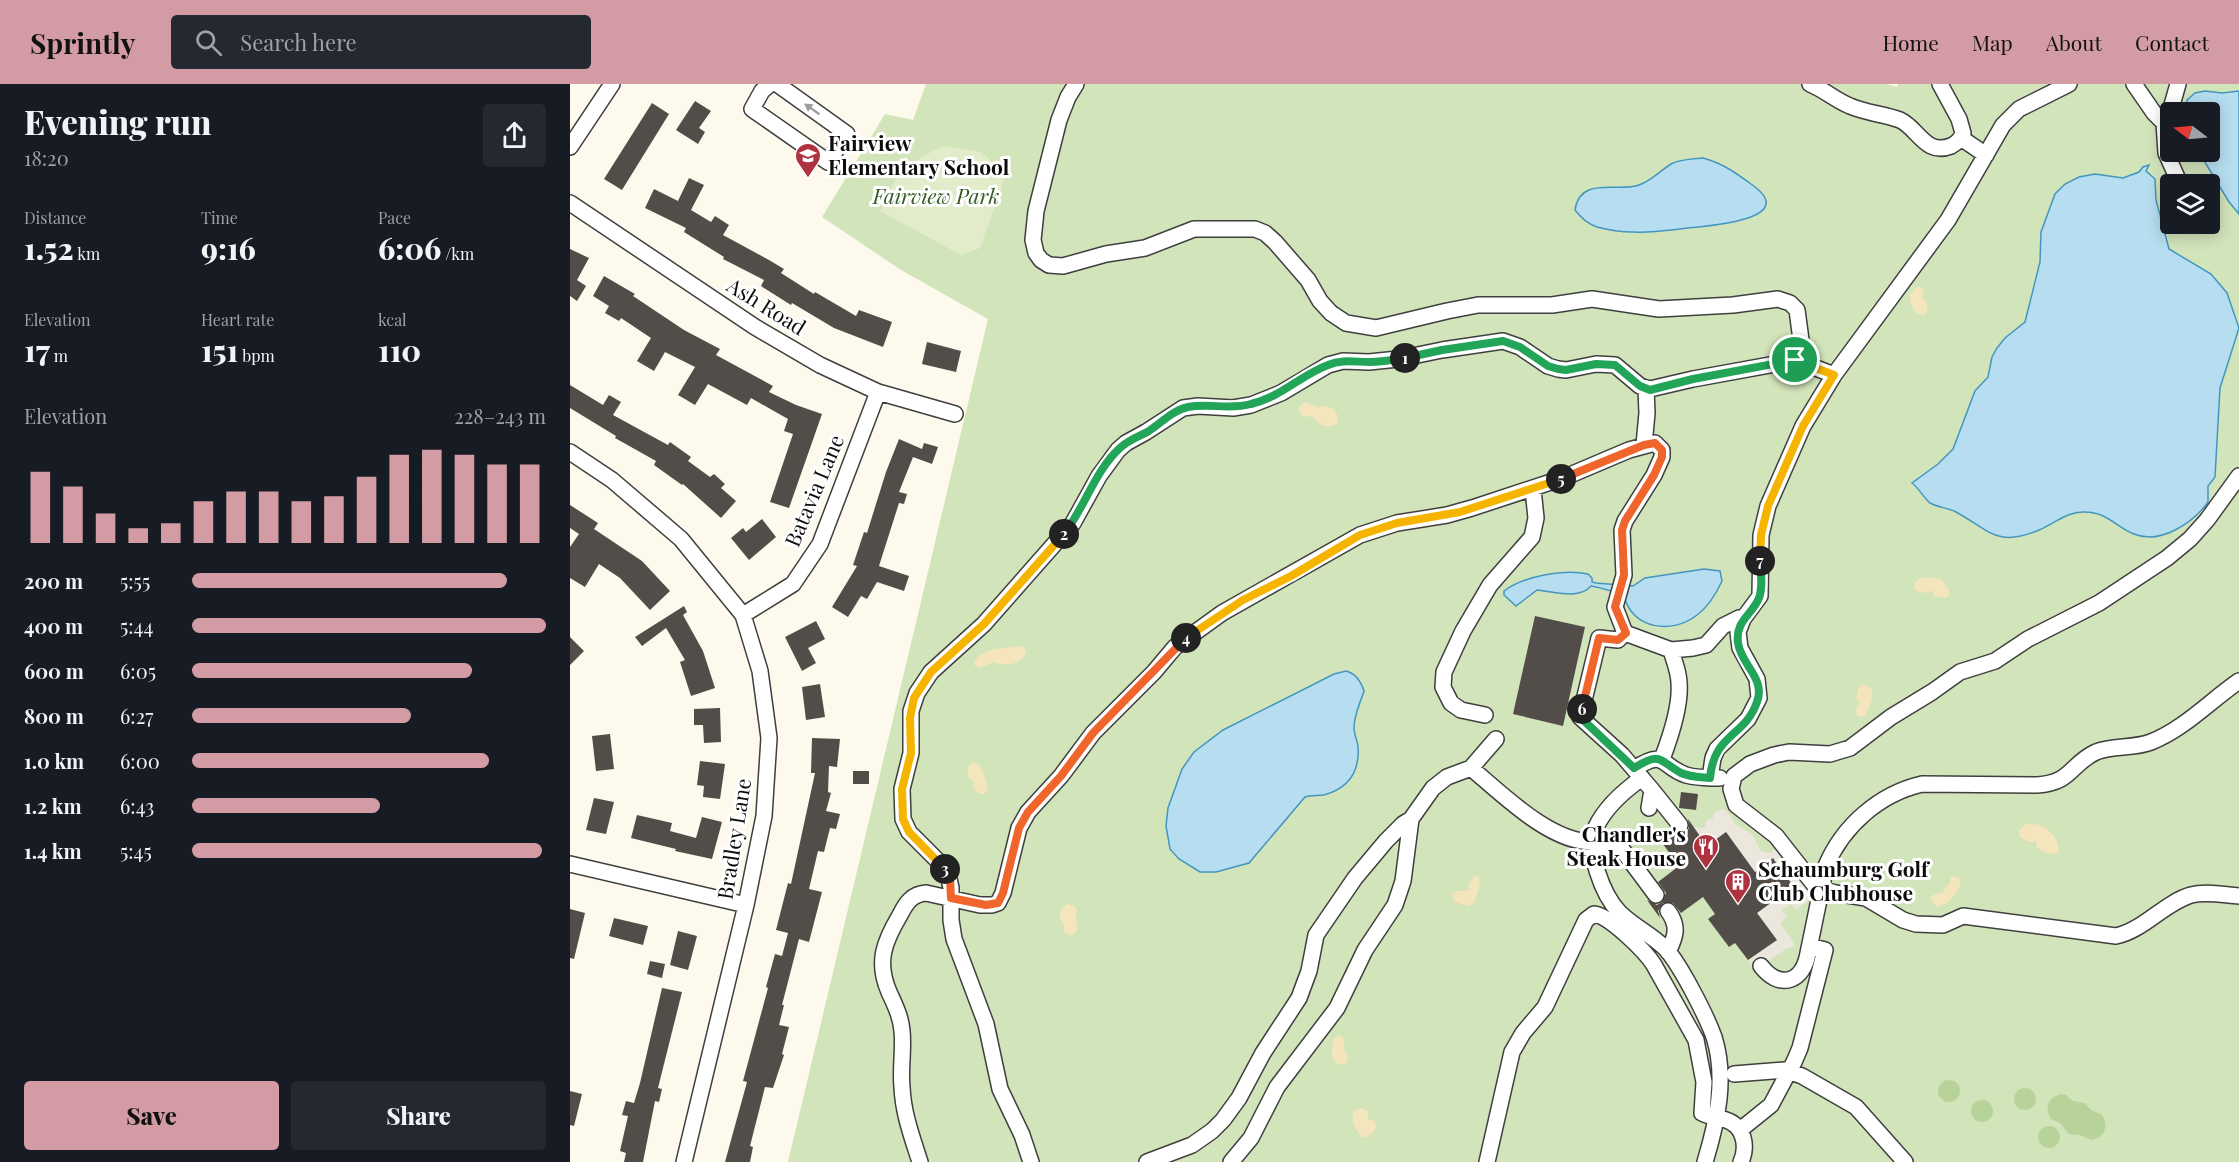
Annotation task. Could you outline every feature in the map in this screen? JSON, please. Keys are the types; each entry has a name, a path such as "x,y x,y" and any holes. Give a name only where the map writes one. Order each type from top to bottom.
{"street":[{"path":"570,147 612,84"},
{"path":"761,86 752,109 828,162 847,134 777,84"},
{"path":"1076,84 1059,120 1034,222 1033,240 1036,253 1049,265 1063,266 1106,254 1145,248 1194,229 1249,228 1270,237 1308,280 1327,310 1352,325 1376,328 1458,308 1490,304 1552,305 1592,299 1659,309 1741,304 1778,299 1790,303 1798,314 1801,346 1795,360"},
{"path":"1810,84 1823,90 1835,100 1854,108 1903,122 1920,139 1941,148 1950,146 1961,138 1962,124 1940,84"},
{"path":"1710,778 1711,764 1718,749 1748,719 1759,698 1757,680 1742,654 1738,643 1738,632 1743,619 1760,596 1761,535 1768,506 1803,426 1834,375 1939,234 1996,135 2014,113 2068,84"},
{"path":"2134,84 2160,119"},
{"path":"2173,102 2178,84"},
{"path":"1961,138 1986,155"},
{"name":"Ash Road","path":"570,203 755,327 820,365 878,392 955,414"},
{"path":"1031,1162 1022,1135 1000,1089 986,1024 964,972 954,939 950,879 946,870 909,832 903,819 902,789 911,753 910,718 914,698 931,672 984,624 1057,542 1076,518 1106,465 1126,443 1183,408 1198,406 1233,408 1251,405 1281,393 1309,374 1334,363 1398,359 1490,342 1503,341 1514,344 1548,366 1558,369 1566,370 1596,364 1615,365 1646,389 1795,360 1834,375"},
{"path":"1644,445 1647,413 1646,389"},
{"name":"Batavia Lane","path":"743,615 793,584 820,544 878,392"},
{"path":"920,1162 902,1095 901,1026 882,973 882,957 890,933 909,900 916,895 926,893 986,905 998,903 1003,893 1019,828 1028,812 1061,776 1093,733 1182,641 1243,600 1291,576 1360,535 1397,523 1460,512 1533,489 1644,445 1655,443 1661,447 1663,453 1654,475 1623,525 1624,575 1615,607 1626,633 1671,650 1706,645 1723,626 1735,619 1743,619"},
{"name":"Bradley Lane","path":"570,452 612,480 681,538 743,615 760,670 769,738 764,816 746,906 684,1162"},
{"path":"2239,476 2190,539 2167,558 2099,603 2028,639 1995,661 1960,672 1891,717 1850,748 1830,754 1789,752 1774,755 1750,764 1736,773 1732,779 1731,789 1737,806 1776,836 1812,882 1822,889 1866,898 1903,920 1924,926 1943,925 1963,916 2110,936 2121,935 2132,931 2189,896 2208,894 2239,896"},
{"path":"1485,715 1461,710 1451,703 1444,692 1443,677 1475,608 1494,579 1532,537 1536,518 1533,489"},
{"path":"1626,633 1618,640 1599,638 1580,717 1638,773 1680,825"},
{"path":"1662,759 1669,741 1680,688 1679,675 1671,650"},
{"path":"1761,966 1773,979 1786,980 1803,968 1830,858 1848,829 1871,809 1902,791 1925,783 2037,785 2060,781 2096,752 2138,746 2161,737 2239,681"},
{"path":"1147,1162 1198,1142 1229,1114 1263,1053 1303,991 1310,971 1314,941 1318,931 1367,862 1403,824 1411,819 1438,783 1471,768 1496,740"},
{"path":"1705,1162 1717,1118 1720,1072 1715,1040 1702,1008 1668,952 1613,905 1601,881 1594,844 1595,829 1648,760 1662,759 1685,774 1732,779"},
{"path":"1471,768 1532,818 1578,842 1616,845 1621,848 1656,895"},
{"path":"1649,808 1652,790"},
{"path":"1231,1162 1251,1138 1277,1087 1337,1008 1365,950 1395,905 1403,881 1411,819"},
{"path":"570,864 746,906"},
{"path":"1668,911 1675,921 1676,929 1668,952"},
{"path":"1487,1162 1512,1052 1523,1033 1545,1007 1586,920 1594,914 1602,916 1627,937 1654,965 1696,1040 1704,1082 1702,1113 1730,1121 1740,1130 1745,1148 1741,1162"},
{"path":"1740,1130 1771,1105 1800,1048 1825,950 1810,946"},
{"path":"1734,1074 1789,1071 1802,1076 1856,1107 1905,1162"}],"green space":[{"name":"Fairview Park","path":"926,84 1887,84 1897,87 1898,84 2239,84 2239,1162 788,1162 988,319 901,270 822,217 885,114 913,120"},
{"name":"Fairview Park","path":"943,146 981,152 1006,175 980,248 961,255 880,211 892,186 904,171 919,159"},
{"path":"1945,1080 1953,1080 1960,1087 1960,1095 1953,1102 1945,1102 1938,1095 1938,1087"},
{"path":"2025,1088 2033,1091 2036,1099 2033,1107 2025,1110 2017,1107 2014,1099 2017,1091"},
{"path":"2061,1094 2073,1101 2085,1103 2091,1110 2102,1115 2106,1126 2100,1137 2091,1140 2080,1135 2069,1134 2060,1123 2051,1119 2048,1104 2050,1100"},
{"path":"1982,1100 1990,1103 1993,1111 1990,1119 1982,1122 1974,1119 1971,1111 1974,1103"},
{"path":"2049,1126 2057,1129 2060,1137 2057,1145 2049,1148 2041,1145 2038,1137 2041,1129"}],"sand":[{"path":"1918,286 1922,288 1924,293 1922,298 1926,301 1928,311 1924,315 1915,311 1911,302 1910,294"},
{"path":"1305,402 1333,409 1338,416 1338,423 1327,426 1311,416 1303,417 1298,408"},
{"path":"1923,577 1941,579 1949,590 1949,595 1946,598 1934,596 1932,590 1927,593 1916,591 1915,582"},
{"path":"1024,647 1026,652 1017,662 1002,664 993,662 980,668 974,665 976,659 986,652"},
{"path":"1863,684 1872,689 1872,700 1866,715 1861,717 1857,715 1856,708 1860,703 1856,699 1858,689"},
{"path":"973,762 980,765 987,783 987,791 984,794 976,791 973,781 968,777 968,767"},
{"path":"2026,823 2040,825 2052,834 2058,851 2055,854 2048,853 2037,848 2036,841 2029,842 2020,837 2019,831"},
{"path":"1476,875 1479,876 1480,884 1475,902 1468,906 1455,902 1452,894 1458,891 1468,891 1469,883"},
{"path":"1951,876 1958,877 1961,882 1960,886 1949,901 1937,907 1931,897 1943,893 1950,883"},
{"path":"1068,904 1074,906 1077,911 1075,918 1077,928 1071,936 1064,932 1064,925 1059,917 1062,908"},
{"path":"1339,1035 1345,1039 1343,1049 1348,1055 1343,1065 1336,1063 1332,1055 1333,1039"},
{"path":"1361,1108 1368,1111 1368,1119 1374,1121 1376,1127 1374,1132 1367,1137 1362,1137 1353,1122 1354,1111"}],"shaded area":[{"path":"1720,809 1727,811 1736,825 1752,834 1761,851 1770,853 1780,847 1813,893 1812,898 1796,910 1791,904 1782,910 1787,917 1780,923 1795,945 1756,970 1748,960 1776,940 1757,913 1793,886 1788,879 1792,875 1783,863 1778,866 1773,859 1741,883 1734,873 1748,863 1726,832 1707,846 1693,827 1705,828 1707,820 1713,818 1715,812"}],"water":[{"path":"2239,91 2239,214 2220,187 2220,174 2212,174 2205,162 2220,162 2220,102 2187,102 2195,93"},
{"path":"1703,158 1723,166 1751,184 1764,196 1766,206 1759,213 1730,223 1647,232 1597,227 1575,210 1578,199 1584,192 1601,187 1639,185 1675,162"},
{"path":"2149,165 2146,171 2155,179 2160,234 2165,234 2169,249 2211,274 2227,293 2239,328 2220,388 2215,477 2208,486 2208,502 2185,524 2154,537 2134,534 2099,514 2078,512 2025,535 2003,537 1986,530 1956,512 1930,503 1912,483 1938,464 1953,449 1975,391 1988,377 1992,357 1997,348 2005,338 2025,322 2040,262 2041,232 2055,194 2065,184 2079,177 2095,174 2123,178 2139,172 2143,167"},
{"path":"1704,569 1720,571 1722,581 1720,586 1701,612 1676,625 1654,625 1644,622 1628,607 1624,596 1591,586 1580,593 1573,594 1537,590 1516,606 1504,595 1504,591 1522,581 1556,573 1588,574 1592,582 1633,586 1645,578"},
{"path":"1346,671 1357,678 1364,691 1354,723 1358,755 1351,778 1333,792 1305,797 1249,863 1216,872 1200,872 1179,859 1170,849 1166,826 1168,808 1182,769 1194,752 1223,730 1334,674"}],"building":[{"path":"695,101 711,111 699,128 705,132 698,144 676,130"},
{"path":"652,103 669,114 622,190 604,179"},
{"path":"689,178 704,185 691,210 711,222 715,216 729,225 723,235 784,269 781,273 814,294 815,292 856,316 859,310 892,322 883,347 834,328 792,303 791,305 761,286 764,280 723,259 724,257 684,232 686,228 645,208 654,189 678,201"},
{"path":"570,249 589,258 577,280 586,286 577,301 570,296"},
{"path":"604,276 635,294 633,296 684,330 720,349 716,355 773,386 769,392 822,414 789,508 770,502 793,434 784,431 788,419 751,398 747,405 708,384 695,405 678,395 695,367 665,352 654,371 637,361 651,338 621,318 619,321 605,313 609,306 593,296"},
{"path":"927,342 961,351 956,372 922,364"},
{"path":"570,385 603,405 609,395 621,402 613,415 668,445 670,442 691,457 688,461 710,477 714,474 725,484 721,488 736,501 721,518 683,484 654,465 656,461 615,438 616,436 570,408"},
{"path":"899,439 922,449 924,443 938,447 932,464 913,457 899,492 907,494 904,504 899,503 879,566 909,576 904,591 877,582 867,599 861,596 848,617 832,607 857,566 853,565 864,532 867,533"},
{"path":"570,505 598,523 594,529 642,561 670,591 650,610 620,578 599,564 585,587 570,578 570,547 579,534 570,528"},
{"path":"762,519 776,537 749,560 731,538 743,528 746,532"},
{"path":"684,606 687,612 683,615 703,651 715,688 691,696 680,662 685,660 666,628 642,646 635,637"},
{"path":"1535,616 1585,627 1563,726 1513,714"},
{"path":"816,621 825,639 808,648 816,663 802,671 785,637"},
{"path":"570,637 584,651 570,665"},
{"path":"820,684 825,717 806,720 802,687"},
{"path":"720,708 721,742 704,743 703,725 694,725 694,709"},
{"path":"610,734 614,769 596,771 592,736"},
{"path":"812,738 840,739 837,767 829,766 828,792 831,793 826,811 840,814 836,829 830,828 824,852 818,851 809,889 822,892 809,942 799,939 779,1025 789,1027 782,1054 784,1055 773,1088 765,1087 750,1146 753,1147 750,1162 725,1162 747,1082 743,1081 775,954 782,956 788,933 776,930 788,883 791,884 815,773 811,773"},
{"path":"700,761 725,764 720,799 703,797 704,786 697,785"},
{"path":"853,771 869,771 869,784 853,784"},
{"path":"1681,792 1698,794 1696,810 1679,808"},
{"path":"594,798 614,802 606,834 586,830"},
{"path":"637,815 672,823 670,831 696,838 702,817 722,822 712,859 631,838"},
{"path":"1688,819 1707,846 1726,832 1755,872 1773,858 1778,866 1782,863 1792,876 1788,879 1794,886 1757,913 1777,940 1748,960 1735,943 1729,947 1708,919 1715,914 1703,897 1681,913 1673,903 1663,903 1658,911 1660,918 1647,900 1657,905 1662,902 1666,893 1658,882 1679,866 1660,840 1672,831 1677,834 1686,833 1689,828"},
{"path":"570,909 585,913 574,959 570,958"},
{"path":"614,918 648,926 643,945 609,936"},
{"path":"678,931 697,936 688,970 670,965"},
{"path":"650,961 665,964 662,978 647,974"},
{"path":"662,988 682,992 658,1088 662,1089 659,1102 655,1101 643,1162 624,1162 626,1153 620,1151 628,1116 622,1115 626,1101 634,1103"},
{"path":"570,1091 582,1094 574,1126 570,1125"}],"place":[{"name":"Fairview Elementary School","path":"808,179"},
{"name":"Chandler's Steak House","path":"1706,870"},
{"name":"Schaumburg Golf Club Clubhouse","path":"1738,905"}],"route":[{"path":"1497,341 1509,342 1520,347 1548,366 1558,369 1566,370 1596,364 1615,365 1640,386 1650,390 1693,379 1795,360 1834,375 1803,426 1768,506 1761,535 1760,596 1743,619 1738,632 1742,654 1757,680 1760,690 1759,698 1748,719 1718,749 1711,764 1710,778 1685,774 1662,759 1648,760 1634,768 1580,717 1599,638 1618,640 1626,633 1615,607 1624,575 1622,530 1662,457 1661,447 1650,443 1563,478 1472,508 1447,515 1397,523 1360,535 1291,576 1243,600 1182,641 1093,733 1055,784 1028,812 1019,828 1003,893 995,905 980,905 951,898 950,879 946,870 904,824 902,789 911,753 911,711 920,687 931,672 984,624 1073,523 1092,487 1118,450 1183,408 1198,406 1233,408 1251,405 1281,393 1309,374 1334,363 1416,357 1442,350 1497,341"}]}
